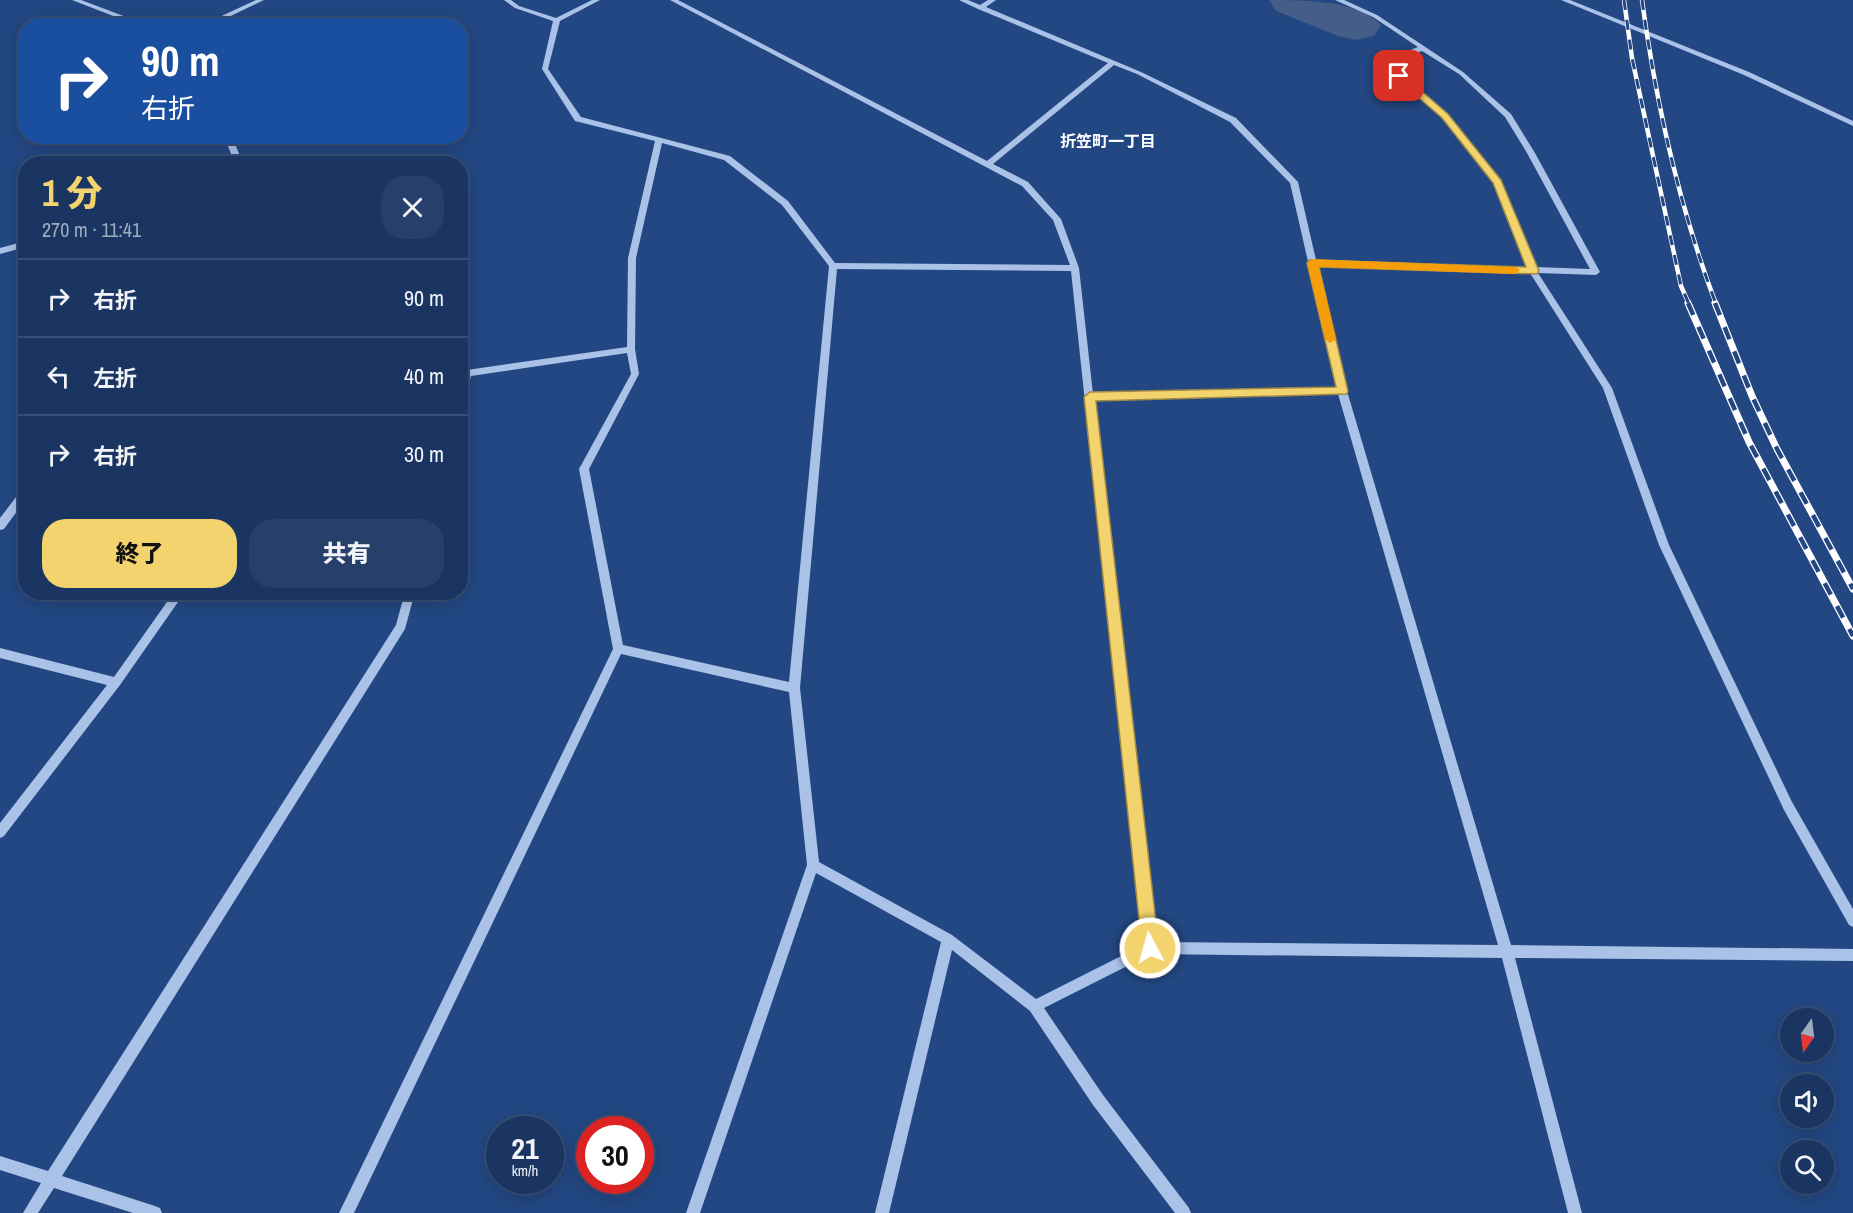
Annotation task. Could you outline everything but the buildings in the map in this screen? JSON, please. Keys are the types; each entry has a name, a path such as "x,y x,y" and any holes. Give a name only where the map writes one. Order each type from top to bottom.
{"street":[{"path":"75,0 125,18"},
{"path":"221,18 261,0"},
{"path":"507,0 517,7 557,20 597,0"},
{"path":"673,0 989,163 1025,184 1057,219 1075,268 1150,948"},
{"path":"962,0 1113,62 1233,120 1294,183 1342,391 1507,953 1575,1213"},
{"path":"980,8 993,0"},
{"path":"1312,263 1596,272 1531,153 1508,116 1461,73 1375,16 1338,0"},
{"path":"1564,0 1720,61 1853,124"},
{"path":"557,20 545,69 578,119 727,158 785,203 832,266 794,688 813,865 693,1213"},
{"path":"1423,48 1384,62 1445,116 1498,183 1533,271 1606,388 1664,545 1788,807 1853,921"},
{"path":"989,163 1113,62"},
{"path":"346,1213 618,649 584,469 635,374 631,349 632,258 659,140"},
{"path":"0,251 18,246"},
{"path":"832,266 1075,268"},
{"path":"468,372 631,349"},
{"path":"1090,397 1342,391"},
{"path":"0,526 18,502"},
{"path":"0,832 116,682 174,600"},
{"path":"30,1213 401,626 408,600"},
{"path":"618,649 794,688"},
{"path":"0,653 116,682"},
{"path":"813,865 948,939 1035,1006 1098,1100 1184,1213"},
{"path":"882,1213 948,939"},
{"path":"1035,1006 1150,948 1853,955"},
{"path":"0,1163 155,1213"}],"waterway":[{"path":"1294,0 1356,25"}],"railway":[{"path":"1624,0 1632,58 1681,286 1689,304"},
{"path":"1642,0 1654,78 1670,154 1691,230 1716,304"},
{"path":"1688,303 1749,442 1853,636"},
{"path":"1715,303 1752,396 1777,449 1853,589"}],"slow traffic":[{"path":"1330,339 1312,263 1515,270"}],"district":[{"name":"折笠町一丁目","path":"1108,141"}],"route":[{"path":"1150,948 1090,397 1342,391 1312,263 1533,271 1498,183 1445,116 1399,76"}]}
